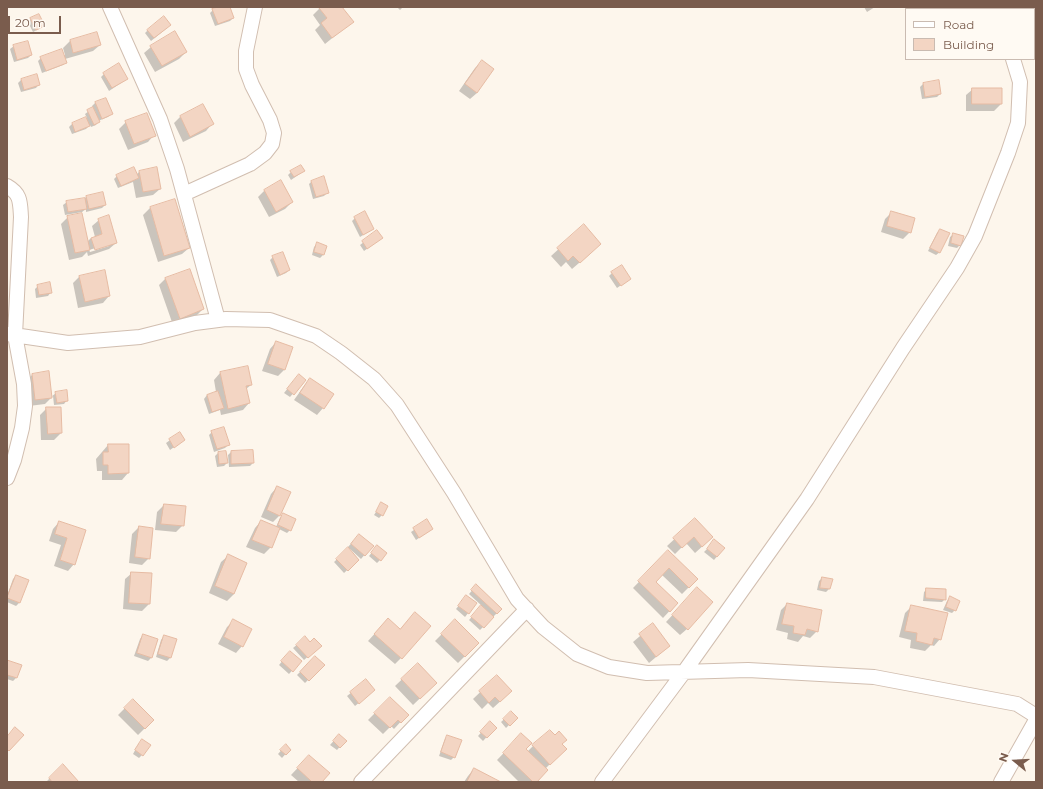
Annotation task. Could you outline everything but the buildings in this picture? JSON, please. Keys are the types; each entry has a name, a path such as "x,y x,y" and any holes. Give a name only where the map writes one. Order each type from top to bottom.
{"street":[{"path":"110,7 160,119 184,194 218,320"},
{"path":"184,194 250,164 265,154 272,144 274,133 270,120 252,85 246,69 246,51 255,7"},
{"path":"602,782 684,672 807,499 902,348 957,268 975,236 1008,153 1018,123 1020,82 1013,60"},
{"path":"7,186 18,194 20,202 21,217 11,334 24,384 25,406 22,428 14,460 7,478"},
{"path":"11,334 68,343 140,337 195,323 226,319 270,320 316,336 341,353 374,379 397,405 454,493 517,599 543,627 577,654 609,667 647,673 748,670 874,677 1017,704 1036,716"},
{"path":"361,782 527,609"},
{"path":"1001,782 1036,720"}]}
